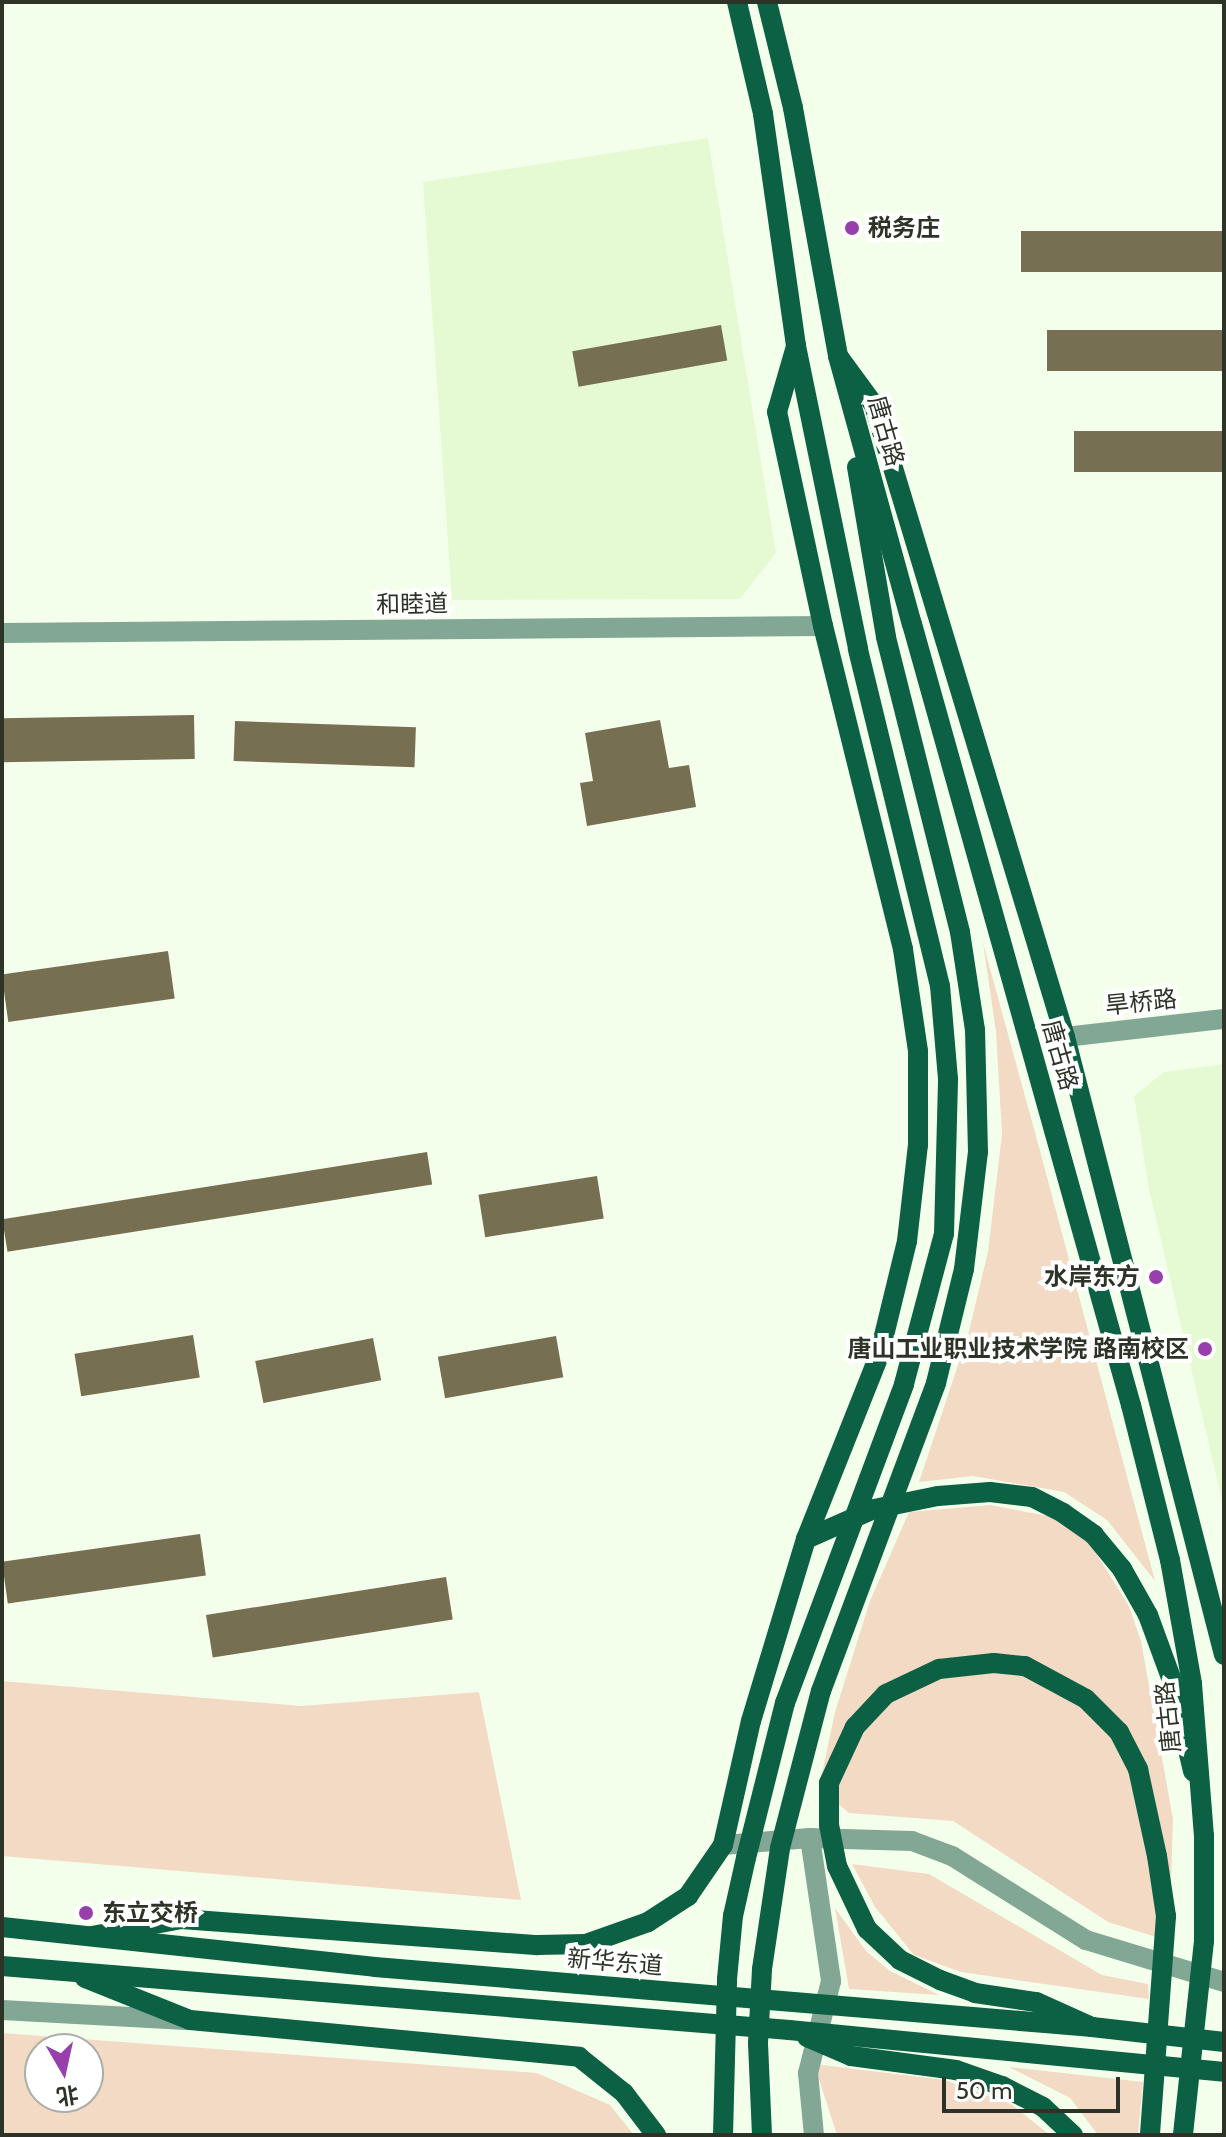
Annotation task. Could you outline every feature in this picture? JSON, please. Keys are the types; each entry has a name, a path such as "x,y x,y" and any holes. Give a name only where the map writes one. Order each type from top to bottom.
{"main road":[{"path":"723,2135 727,1979 733,1916 785,1703 904,1384 944,1234 948,1079 940,986 858,649 796,346 763,114 737,2"},
{"name":"唐古路","path":"767,2 793,108 838,356 1170,1560 1192,1684 1203,1813 1203,1954 1183,2135"},
{"path":"92,1936 181,1919 538,1945 586,1944 648,1922 688,1896 723,1845 751,1721 806,1539 879,1356 907,1241 918,1145 918,1051 903,949 823,626 777,412 796,346"},
{"path":"762,2135 758,2043 762,1969 780,1848 821,1691 936,1383 964,1269 978,1152 975,1030 960,932 886,637 838,356"},
{"path":"838,356 874,405 1065,1037 1224,1655"},
{"path":"806,1539 874,1509 938,1496 990,1492 1032,1497 1063,1513 1094,1535 1122,1569 1148,1615 1171,1678 1203,1813"},
{"path":"1092,2027 1036,2002 975,1993 900,1960 867,1929 847,1894 829,1825 829,1783 855,1727 886,1694 910,1680 939,1669 994,1663 1025,1666 1086,1699 1119,1732 1138,1769 1166,1916 1150,2135"},
{"name":"新华东道","path":"2,1927 375,1967 1092,2027 1224,2042"},
{"path":"2,1966 789,2030 1224,2072"},
{"path":"74,1973 190,2020 579,2057 624,2093 656,2135"},
{"path":"789,2030 851,2056 956,2070 1002,2086 1043,2107 1073,2135"}],"street":[{"name":"和睦道","path":"2,633 823,626"},
{"name":"旱桥路","path":"1065,1037 1224,1019"},
{"path":"810,1838 831,1981 808,2073 814,2135"},
{"path":"723,1845 810,1838 912,1841 952,1856 1086,1940 1224,1982"},
{"path":"2,2010 190,2020"}],"shaded area":[{"path":"708,138 776,553 740,599 452,600 423,182"},
{"path":"983,943 1155,1581 1107,1520 1064,1492 973,1476 919,1482 968,1335 988,1252 1002,1134 996,1032"},
{"name":"唐山工业职业技术学院 路南校区","path":"1224,1064 1224,1509 1149,1189 1134,1096 1164,1072"},
{"path":"990,1505 1053,1517 1086,1537 1129,1606 1141,1641 1173,1819 1169,1941 1108,1922 953,1821 849,1813 819,1788 835,1712 870,1601 909,1512"},
{"path":"2,1681 301,1706 479,1692 521,1900 2,1856"},
{"path":"852,1864 929,1874 1102,1975 1148,1984 1149,1999 961,1972 914,1955 875,1907"},
{"path":"835,1908 866,1951 890,1971 939,1995 849,1989"},
{"path":"2,2033 24,2035 24,2113 104,2113 104,2041 537,2073 610,2105 634,2135 2,2135"},
{"path":"814,2064 945,2080 1011,2104 1050,2135 837,2135"},
{"path":"1009,2067 1143,2082 1138,2135 1098,2135 1070,2098"}],"building":[{"path":"1021,231 1224,231 1224,272 1021,272"},
{"path":"721,325 727,360 579,387 572,351"},
{"path":"1047,330 1224,330 1224,371 1047,371"},
{"path":"1074,431 1224,431 1224,472 1074,472"},
{"path":"194,715 195,759 3,762 2,718"},
{"path":"660,720 669,768 689,765 696,807 587,826 580,783 593,781 585,733"},
{"path":"235,721 416,727 414,767 234,761"},
{"path":"168,951 175,999 8,1022 2,974"},
{"path":"427,1152 432,1185 7,1252 2,1219"},
{"path":"597,1176 604,1218 485,1237 478,1195"},
{"path":"193,1335 200,1377 81,1396 74,1354"},
{"path":"556,1336 563,1377 445,1398 438,1357"},
{"path":"373,1338 381,1380 263,1403 255,1361"},
{"path":"200,1534 206,1576 8,1603 2,1562"},
{"path":"446,1577 453,1619 213,1657 206,1615"}],"place":[{"name":"税务庄","path":"852,228"},
{"name":"水岸东方","path":"1156,1277"},
{"name":"唐山工业职业技术学院 路南校区","path":"1205,1349"},
{"name":"东立交桥","path":"86,1913"}]}
